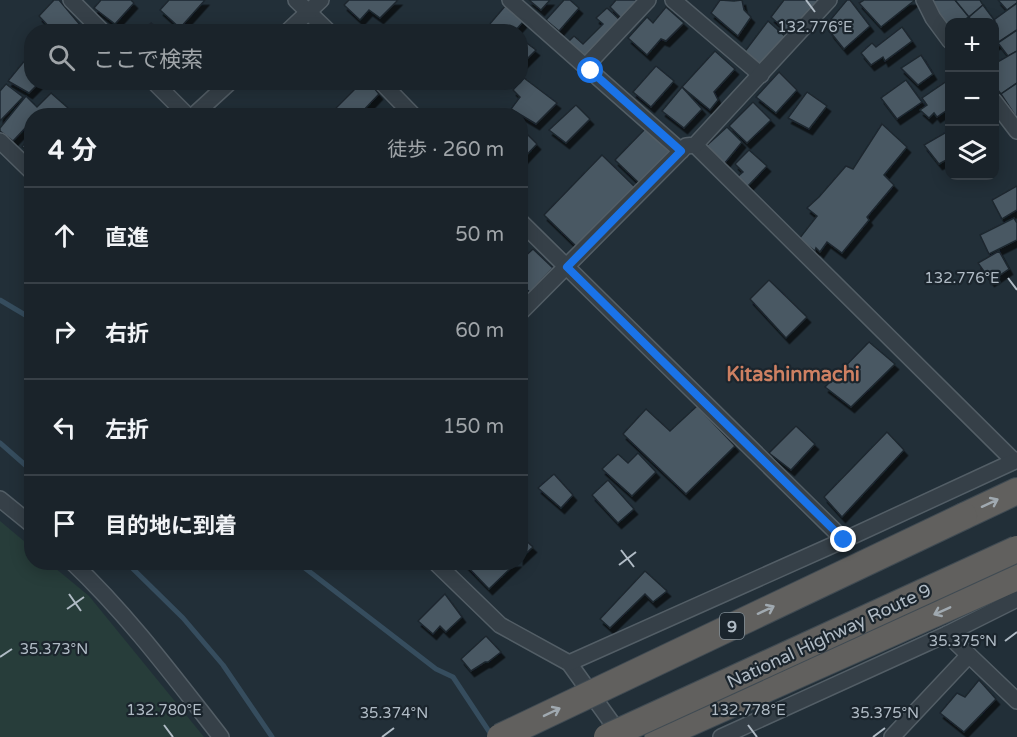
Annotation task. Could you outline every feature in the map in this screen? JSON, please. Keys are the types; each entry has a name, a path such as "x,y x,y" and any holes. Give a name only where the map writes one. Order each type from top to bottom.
{"highway":[{"name":"9","path":"500,737 1017,491"},
{"name":"National Highway Route 9","path":"607,737 1017,549"},
{"path":"658,737 1010,588"}],"street":[{"path":"71,0 95,24"},
{"path":"296,0 321,24"},
{"path":"296,24 321,0"},
{"path":"510,0 586,66 688,148 1015,461 569,663"},
{"path":"586,66 648,0"},
{"path":"673,0 761,75"},
{"path":"924,0 945,34"},
{"path":"528,305 761,75 827,1"},
{"path":"165,90 189,108"},
{"path":"203,108 222,90"},
{"path":"389,90 406,108"},
{"path":"999,108 1017,131"},
{"path":"0,141 24,164"},
{"path":"528,229 844,540"},
{"path":"0,499 24,518"},
{"path":"80,570 152,649 221,737"},
{"path":"443,570 500,626 569,663 622,737"},
{"path":"721,737 947,634 1010,588"},
{"path":"947,634 1017,701"},
{"path":"892,737 969,655"}],"green space":[{"path":"0,521 24,541 24,570 57,570 89,596 204,737 0,737"}],"building":[{"path":"54,0 59,0 79,24 46,24 39,16"},
{"path":"101,0 131,0 134,3 115,24 94,8"},
{"path":"169,0 205,0 184,24 176,24 160,10"},
{"path":"349,0 398,0 380,18 369,10 360,20 344,5"},
{"path":"529,0 550,0 541,10"},
{"path":"564,0 570,0 579,8 559,31 546,20"},
{"path":"616,0 643,0 623,20 610,7"},
{"path":"720,0 742,0 744,10 751,17 738,36 711,13"},
{"path":"784,0 817,0 820,2 791,35 771,17"},
{"path":"847,0 850,0 870,26 844,49 827,24"},
{"path":"864,0 915,0 881,27 859,3"},
{"path":"931,0 955,0 969,17 945,18 945,22"},
{"path":"955,0 980,0 983,5 969,17"},
{"path":"998,0 1017,0 1017,3 1007,10"},
{"path":"1017,3 1017,30 999,42 999,18 996,18"},
{"path":"506,5 523,22 521,24 490,24"},
{"path":"983,5 993,18 970,18"},
{"path":"666,7 684,23 666,41 661,39 647,55 628,38 647,17 653,23"},
{"path":"607,8 622,22 587,58 566,44 574,36 583,44 603,24 596,18"},
{"path":"768,21 787,38 760,68 743,54"},
{"path":"902,27 912,41 885,61 883,57 871,65 861,53 872,43 876,47"},
{"path":"1017,30 1017,51 1008,56 999,42"},
{"path":"528,44 536,50 528,58"},
{"path":"715,51 735,69 714,92 718,100 710,110 682,87"},
{"path":"1017,51 1017,83 1001,94 999,91 999,61"},
{"path":"921,55 933,74 918,85 901,68"},
{"path":"24,61 24,90 32,90 29,93 8,81"},
{"path":"656,66 674,81 651,107 633,92"},
{"path":"779,72 797,90 776,113 756,97"},
{"path":"906,80 922,102 897,119 881,98"},
{"path":"528,81 557,103 536,124 528,119 528,108 512,108 520,97 513,90 528,90"},
{"path":"945,82 945,111 937,117 934,113 929,118 920,110 927,105 922,98"},
{"path":"1017,83 1017,118 1001,94"},
{"path":"6,84 23,97 0,121 0,91"},
{"path":"682,87 702,109 684,128 662,111"},
{"path":"354,90 376,90 379,94 366,108 336,108"},
{"path":"807,92 827,106 809,129 788,118"},
{"path":"51,93 68,108 24,108 24,129 13,141 0,131 26,96 37,107"},
{"path":"753,102 771,120 747,143 729,126"},
{"path":"576,105 590,119 566,143 549,130"},
{"path":"882,124 907,147 884,175 894,185 867,217 869,220 842,253 827,242 820,252 816,248 815,251 799,239 817,216 807,208 846,166 853,169"},
{"path":"727,127 742,142 724,164 704,148"},
{"path":"646,128 670,152 639,183 615,160"},
{"path":"945,133 945,161 939,164 924,145"},
{"path":"528,135 537,144 528,154"},
{"path":"749,150 767,166 747,187 736,178 743,172 735,164"},
{"path":"602,155 636,188 577,247 544,215"},
{"path":"1017,186 1017,210 1002,219 992,200"},
{"path":"1014,218 1017,223 1017,240 989,254 980,235"},
{"path":"533,249 553,268 530,292 528,290 528,254"},
{"path":"999,251 1009,269 991,281 978,263"},
{"path":"769,280 807,317 786,338 750,299"},
{"path":"869,342 895,364 851,407 825,387"},
{"path":"697,406 735,446 686,494 623,434 646,409 670,431"},
{"path":"796,426 815,444 791,470 769,453"},
{"path":"887,432 904,450 842,517 824,497"},
{"path":"638,453 656,472 632,496 602,469 618,454 628,463"},
{"path":"554,474 573,495 561,508 538,488"},
{"path":"608,480 634,509 618,523 592,495"},
{"path":"528,542 533,547 528,552"},
{"path":"471,570 509,570 489,589"},
{"path":"645,571 667,591 653,602 645,594 610,628 600,619"},
{"path":"445,594 462,617 446,632 440,626 433,634 418,621"},
{"path":"486,636 501,652 471,671 461,659"},
{"path":"979,680 996,699 964,732 940,713 957,693 965,697"}],"waterway":[{"path":"0,300 24,314"},
{"path":"0,443 24,464"},
{"path":"134,570 183,618 223,665 272,737"},
{"path":"307,570 436,669 453,677 492,736"}],"district":[{"name":"Kitashinmachi","path":"793,374"}],"route":[{"path":"591,71 681,151 567,267 844,540"}]}
